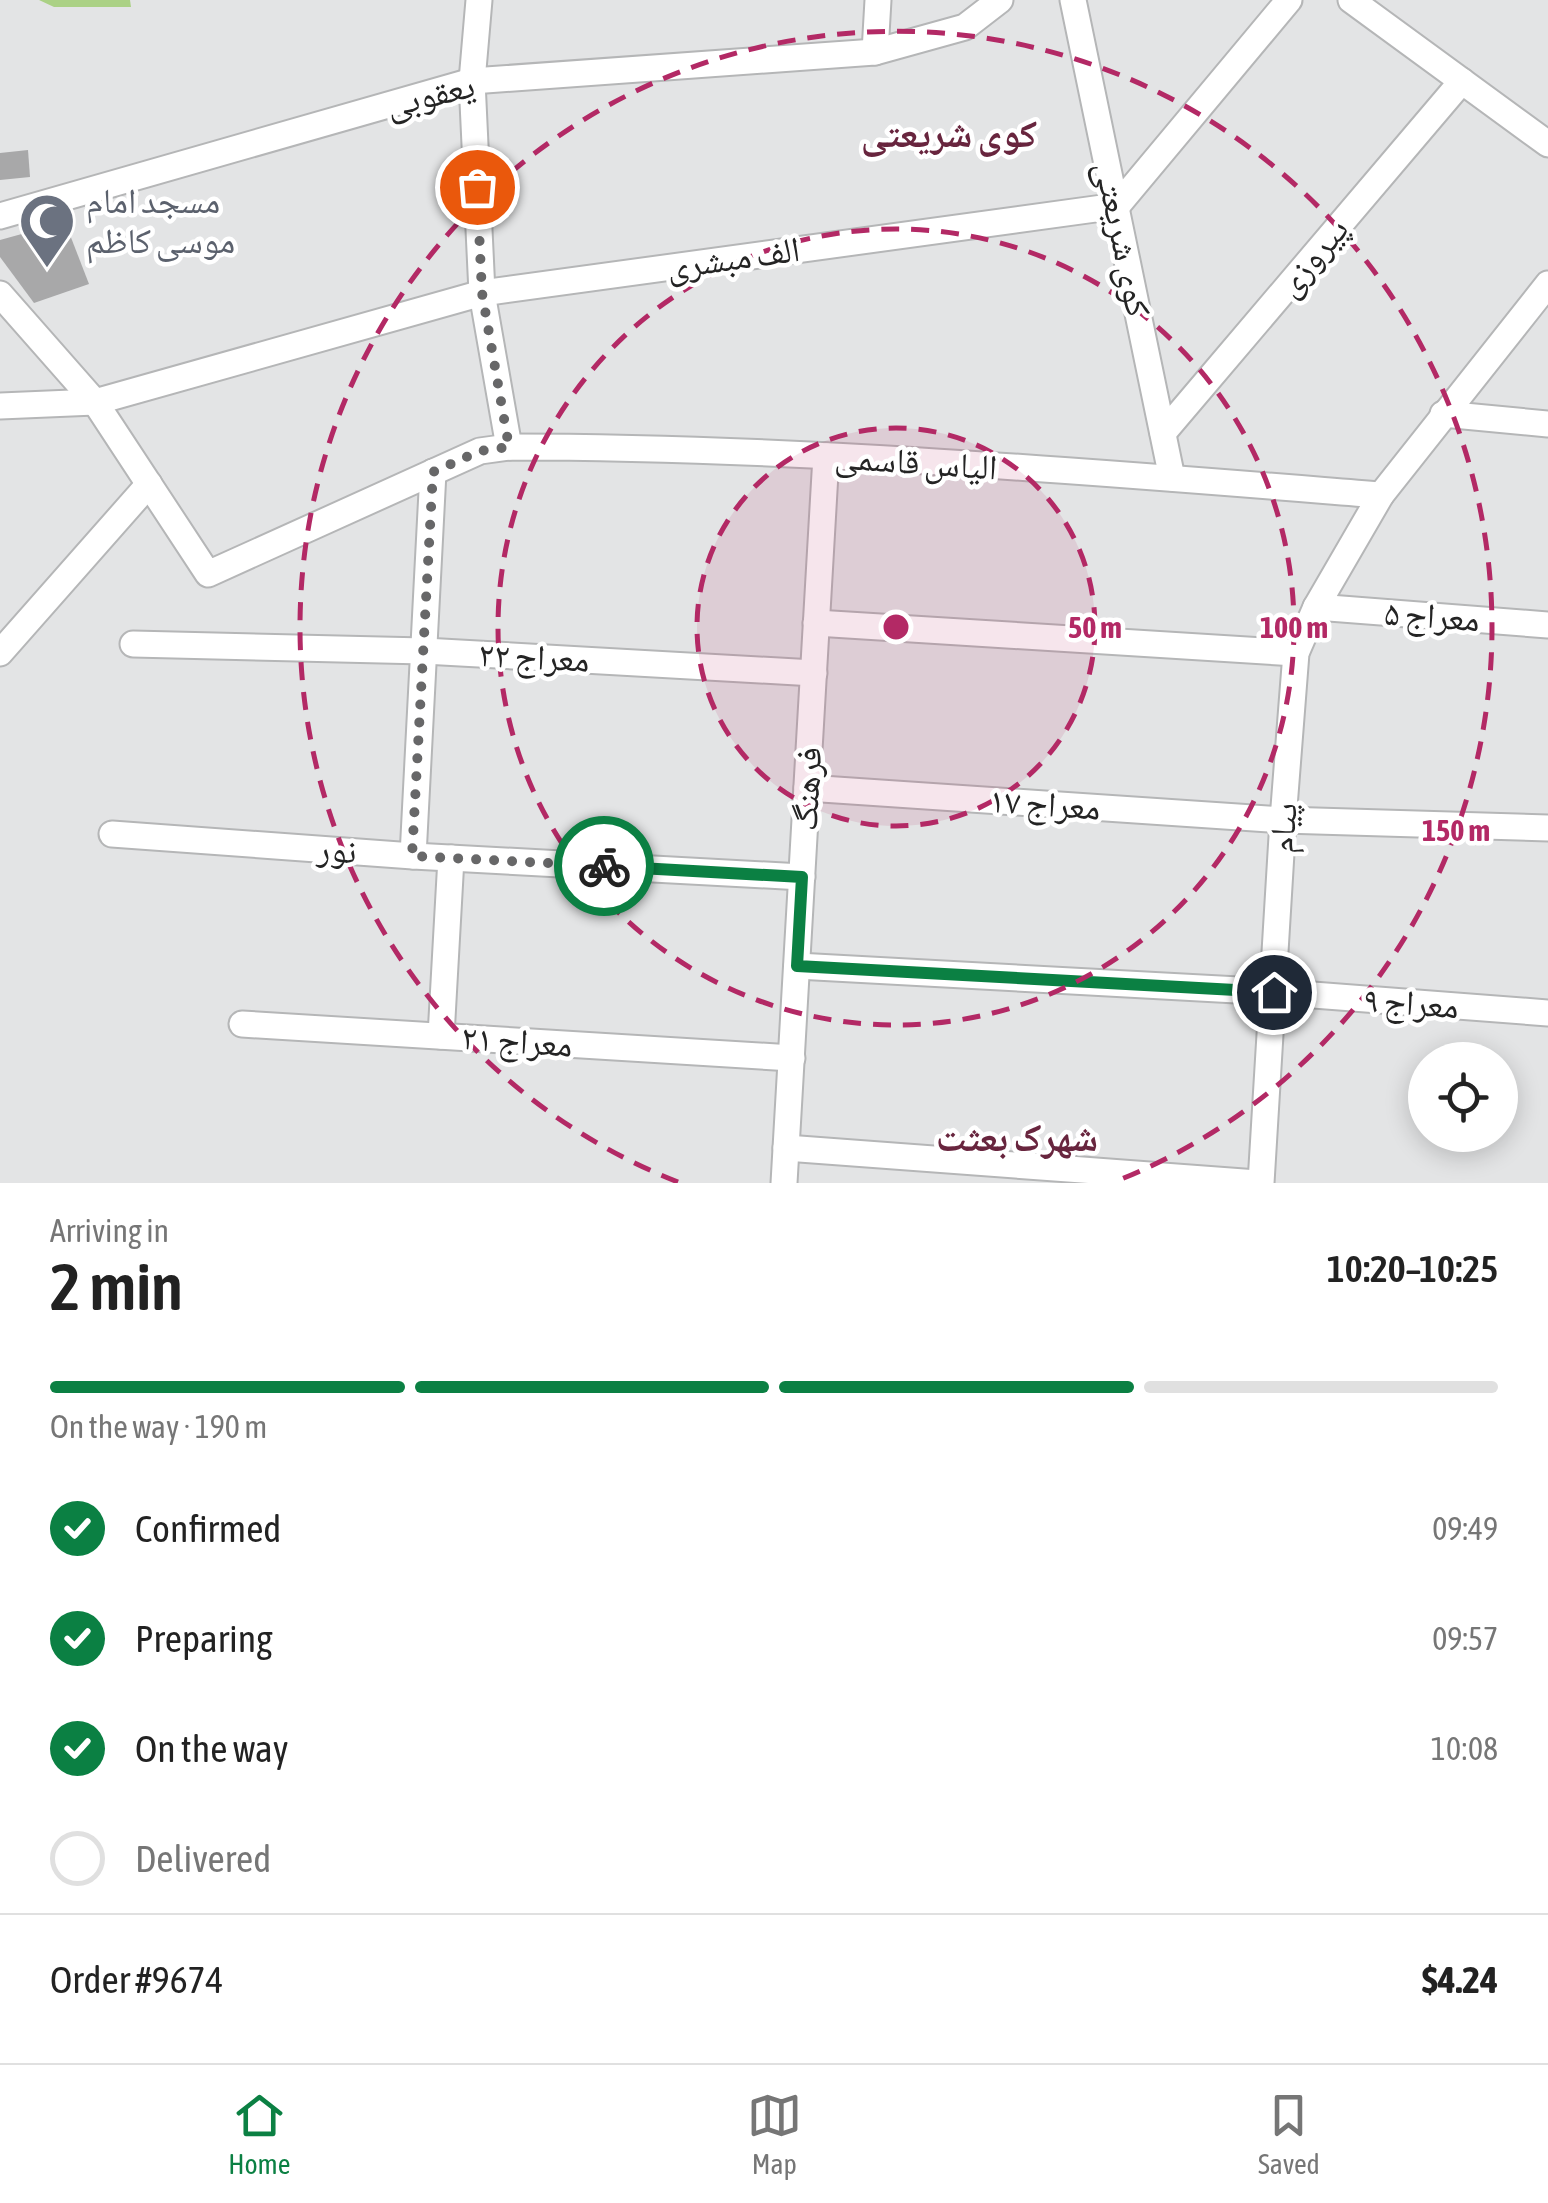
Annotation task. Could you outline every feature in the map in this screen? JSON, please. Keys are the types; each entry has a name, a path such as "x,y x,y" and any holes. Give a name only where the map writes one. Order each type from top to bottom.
{"street":[{"path":"479,0 472,81 482,293 509,447"},
{"path":"874,52 878,0"},
{"name":"یعقوبی","path":"0,216 472,81 874,52 965,27 1000,0"},
{"name":"کوی شریعتی","path":"1073,0 1172,478"},
{"path":"1117,206 1288,0"},
{"path":"1351,0 1548,144"},
{"name":"پیروزی","path":"1163,433 1462,81"},
{"name":"الف مبشری","path":"0,406 95,402 482,293 1117,206"},
{"path":"1381,495 1548,284"},
{"path":"0,294 95,402 149,484 0,653"},
{"path":"1443,414 1548,424"},
{"name":"الیاس قاسمی","path":"149,484 208,574 480,451 509,447 826,456 1381,495"},
{"name":"فرهنگ","path":"784,1183 826,456"},
{"path":"412,856 433,472"},
{"name":"پیام","path":"1259,1183 1296,653 1316,607 1381,495"},
{"name":"معراج ۵","path":"1316,607 1548,625"},
{"path":"816,623 1296,653"},
{"name":"معراج ۲۲","path":"134,644 424,652 814,673"},
{"name":"معراج ۱۷","path":"807,788 1283,820 1548,828"},
{"name":"نور","path":"112,834 412,856 802,877"},
{"path":"441,1036 451,858"},
{"name":"معراج ۹","path":"797,966 1274,992 1548,1013"},
{"name":"معراج ۲۱","path":"242,1024 792,1058"},
{"path":"786,1148 1259,1183"}],"green space":[{"path":"39,0 130,0 131,7 54,7"}],"building":[{"path":"28,150 30,177 0,180 0,153"},
{"name":"مسجد امام موسی کاظم","path":"65,222 89,284 34,303 0,257 0,240"}],"way so far":[{"path":"477,187 482,293 509,447 480,451 433,472 412,856 604,866"}],"place":[{"name":"مسجد امام موسی کاظم","path":"47,270"}],"district":[{"name":"کوی شریعتی","path":"949,134"},
{"name":"شهرک بعثت","path":"1017,1138"}],"route":[{"path":"604,866 802,877 797,966 1274,992"}]}
